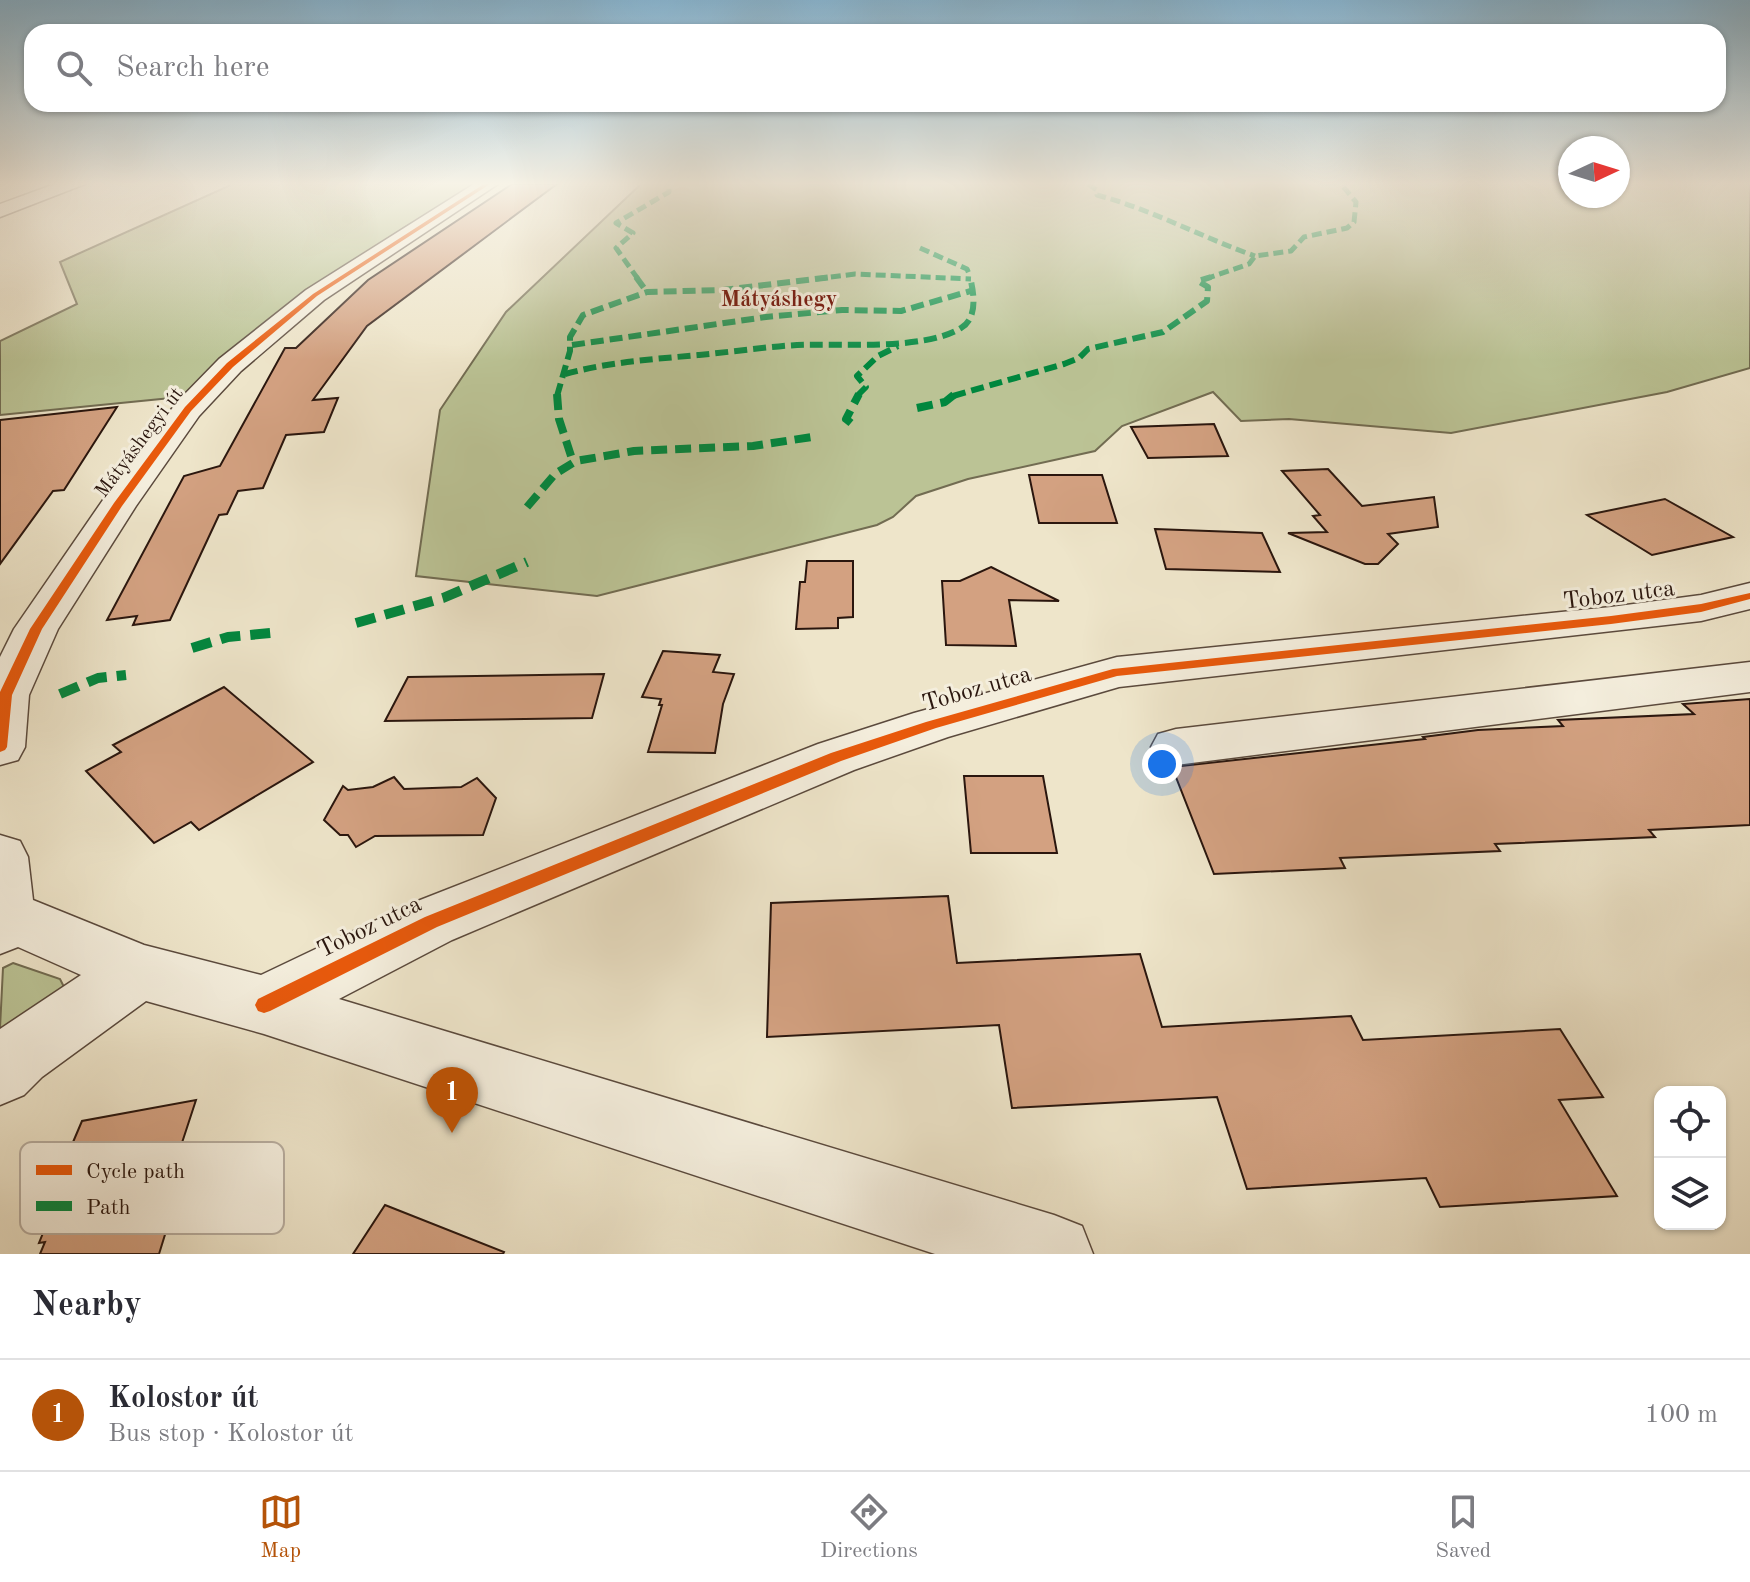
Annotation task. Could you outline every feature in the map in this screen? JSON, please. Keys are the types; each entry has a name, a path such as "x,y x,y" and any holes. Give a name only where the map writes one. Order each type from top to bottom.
{"street":[{"name":"Mátyáshegyi út","path":"0,747 5,695 36,629 110,516 188,409 230,365 315,295 397,243"},
{"name":"Toboz utca","path":"264,1005 431,922 836,757 931,725 1117,672 1611,620 1701,608 1750,596"},
{"path":"1176,747 1750,677"},
{"path":"2,900 138,971 264,1005 1054,1254"},
{"path":"0,1072 18,1055 138,971"}],"green space":[{"path":"103,243 382,243 288,305 181,397 0,415 0,341 77,304 60,262"},
{"path":"579,243 1750,243 1750,368 1667,392 1451,433 1289,419 1241,421 1213,392 1122,426 1095,451 968,479 916,496 893,517 877,525 597,596 416,576 440,410 506,312"},
{"path":"13,963 60,979 66,991 3,1030 0,1028 3,968"}],"building":[{"path":"424,243 479,243 367,326 313,400 338,398 324,432 286,435 263,488 238,491 227,514 219,515 170,620 133,625 137,616 107,620 184,476 220,466 285,348 296,348 368,280"},
{"path":"117,407 64,490 53,491 0,564 0,420"},
{"path":"1214,424 1228,456 1148,458 1131,427"},
{"path":"1328,469 1362,506 1434,497 1438,527 1388,534 1398,544 1378,564 1365,564 1288,533 1327,532 1313,516 1320,515 1282,471"},
{"path":"1029,475 1102,475 1117,523 1039,523"},
{"path":"1665,499 1733,537 1652,555 1587,515"},
{"path":"1155,529 1262,533 1280,572 1166,569"},
{"path":"807,561 853,561 853,617 838,618 838,628 796,629 800,582 805,582"},
{"path":"991,567 1059,601 1009,600 1016,646 946,645 942,581 960,581"},
{"path":"663,651 720,655 713,672 734,674 723,704 715,753 648,752 662,705 659,705 661,699 642,697"},
{"path":"604,674 592,718 385,721 408,677"},
{"path":"224,687 313,762 199,830 191,822 154,843 86,771 121,752 113,745"},
{"path":"1750,699 1750,825 1649,830 1655,837 1495,844 1500,851 1340,858 1345,868 1214,874 1172,767 1425,739 1423,737 1478,730 1563,726 1558,720 1694,714 1683,704"},
{"path":"964,776 1043,776 1057,853 971,853"},
{"path":"394,777 404,789 461,787 477,778 496,798 483,835 375,836 356,847 348,835 340,835 324,820 343,786 348,790 373,787"},
{"path":"948,896 957,963 1140,954 1162,1027 1351,1016 1363,1040 1560,1029 1603,1097 1559,1100 1617,1196 1440,1207 1426,1178 1247,1189 1217,1097 1012,1108 999,1025 767,1037 771,903"},
{"path":"196,1100 182,1142 73,1142 82,1121"},
{"path":"385,1205 504,1252 353,1254"},
{"path":"43,1234 165,1234 159,1254 40,1254 45,1242 39,1243"}],"marked path":[{"path":"622,243 616,248 647,292"},
{"path":"1217,243 1255,256"},
{"path":"917,408 945,402 958,392 1064,364 1079,358 1088,349 1163,332 1207,301 1208,287 1198,281 1249,264 1255,256 1291,251 1299,243"},
{"path":"920,248 967,269 970,276"},
{"path":"565,374 639,360 794,345 930,338 963,327 971,317 973,296 970,276 855,274 723,290 647,292 583,315 570,337 569,358 557,393 559,419 573,462"},
{"path":"572,345 766,317 842,310 901,311 974,290"},
{"path":"851,423 846,419 853,400 866,387 857,376 878,356 898,346"},
{"path":"527,507 555,474 576,461 634,451 753,446 812,437"},
{"path":"356,623 443,598 527,562"},
{"path":"192,648 228,637 271,633"},
{"path":"60,694 98,678 126,675"}],"cycle path":[{"path":"0,747 5,695 36,629 118,505 188,409 230,365 315,295 397,243"},
{"path":"264,1005 431,922 836,757 931,725 1117,672 1611,620 1701,608 1750,596"}],"place":[{"name":"Kolostor út","path":"452,1133"}],"district":[{"name":"Mátyáshegy","path":"779,300"}]}
